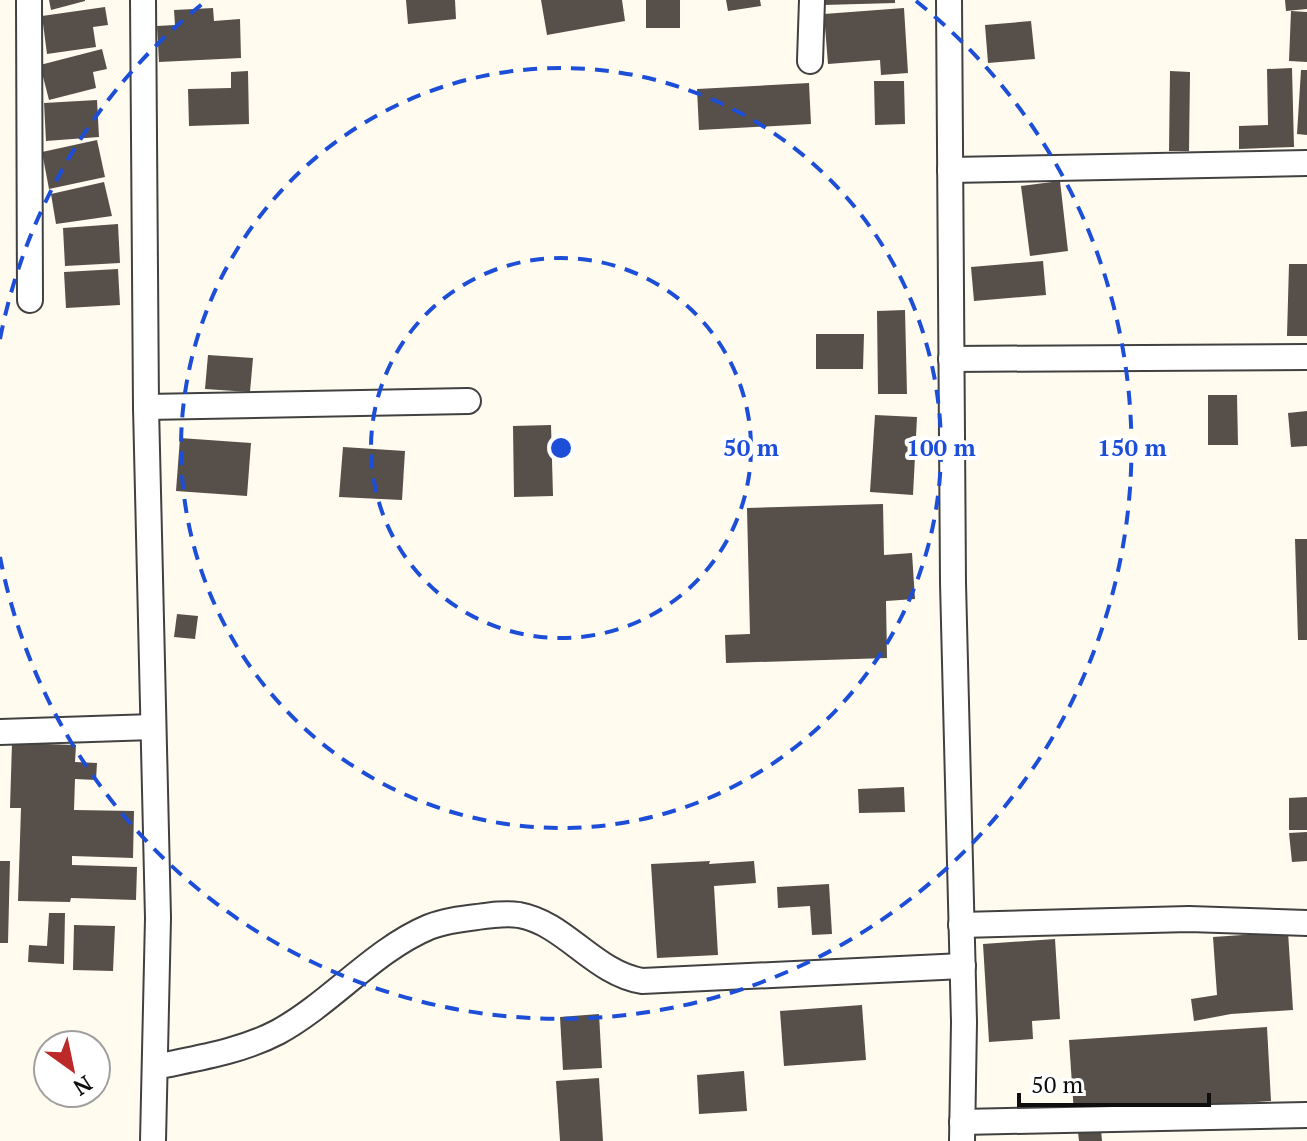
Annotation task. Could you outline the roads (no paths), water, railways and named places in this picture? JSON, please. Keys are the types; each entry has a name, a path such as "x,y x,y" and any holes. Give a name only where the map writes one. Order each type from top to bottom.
{"street":[{"path":"29,0 30,300"},
{"path":"143,0 146,407 158,918 153,1141"},
{"path":"810,61 812,0"},
{"path":"949,0 953,583 963,966 962,1131 1307,1115"},
{"path":"950,170 1307,163"},
{"path":"951,359 1307,357"},
{"path":"146,407 468,401"},
{"path":"0,732 153,727"},
{"path":"155,1067 243,1048 304,1016 410,936 446,921 499,914 520,915 536,921 612,972 642,981 963,966"},
{"path":"961,925 1189,919 1307,923"}]}
